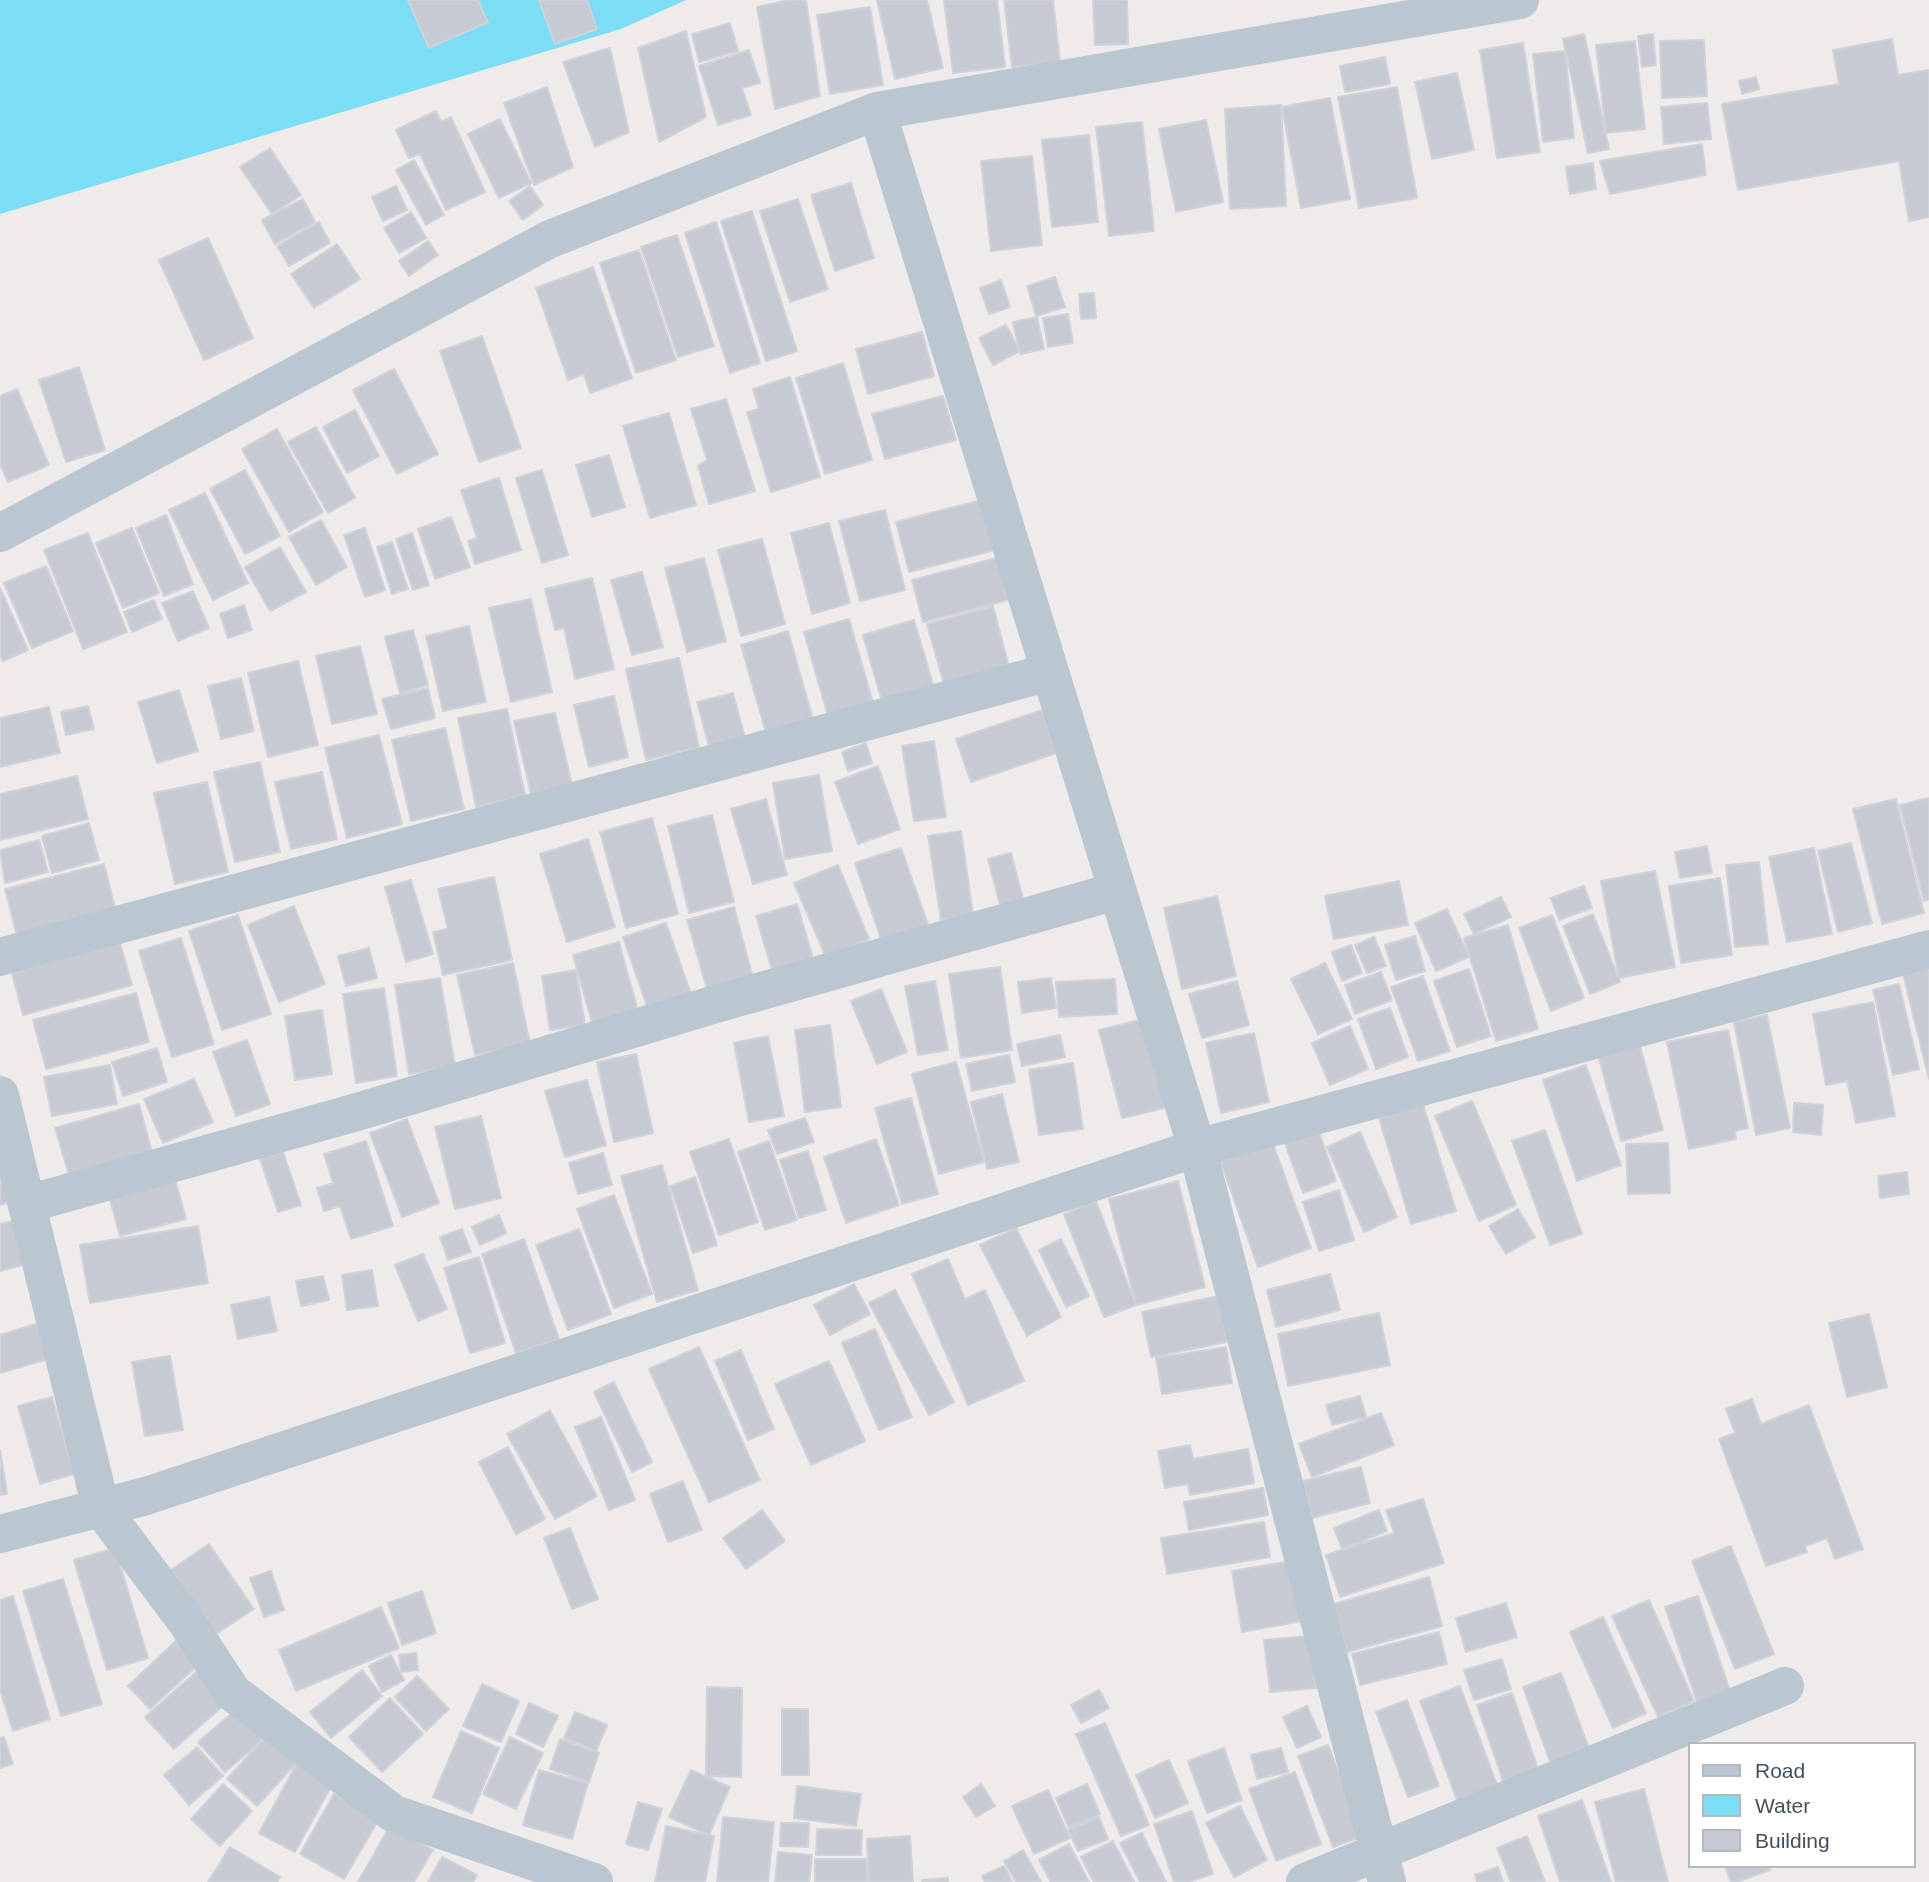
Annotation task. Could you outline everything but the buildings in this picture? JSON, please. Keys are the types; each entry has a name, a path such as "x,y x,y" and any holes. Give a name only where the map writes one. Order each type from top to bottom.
{"street":[{"path":"0,533 550,239 877,111 1520,0"},
{"path":"877,111 1197,1148 1383,1867"},
{"path":"0,957 1050,672"},
{"path":"27,1204 357,1112 733,999 1117,891"},
{"path":"0,1534 172,1487 1197,1148 1929,949"},
{"path":"0,1094 100,1507 186,1620 233,1693 394,1814 594,1882"},
{"path":"1305,1882 1383,1867 1784,1686"}],"water":[{"path":"0,0 686,0 621,29 0,214"}]}
